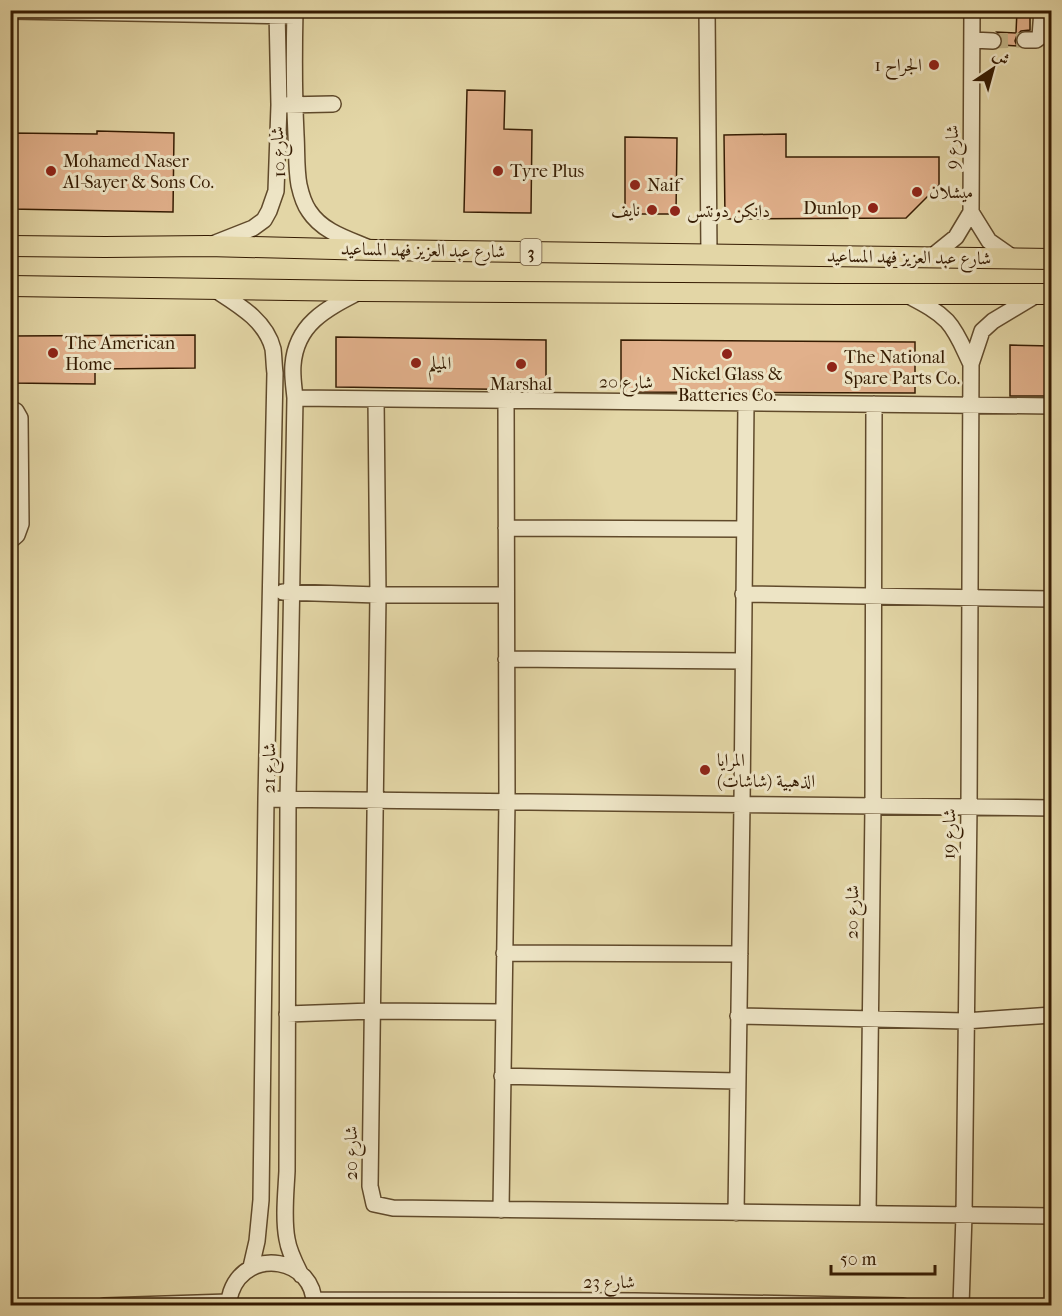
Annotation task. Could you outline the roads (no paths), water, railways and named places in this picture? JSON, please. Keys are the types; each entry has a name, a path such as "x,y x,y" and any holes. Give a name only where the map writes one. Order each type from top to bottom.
{"main road":[{"name":"شارع عبد العزيز فهد المساعيد","path":"10,246 207,246 1052,259"},
{"path":"10,259 72,259 105,247"},
{"name":"شارع عبد العزيز فهد المساعيد","path":"10,286 361,291 1045,293"}],"street":[{"path":"12,10 295,13"},
{"path":"707,10 709,255"},
{"name":"شارع 9","path":"971,212 972,10"},
{"path":"1025,40 1041,38 1042,10"},
{"name":"شارع 10","path":"207,246 253,228 264,220 276,191 279,105 277,13"},
{"name":"شارع 10","path":"295,13 295,105 299,185 302,198 315,219 332,232 375,250"},
{"path":"972,40 993,40"},
{"path":"279,105 333,104"},
{"path":"930,258 956,237 971,212 988,241 1015,259"},
{"name":"شارع 21","path":"214,289 248,311 266,334 273,349 275,373 261,1200 257,1241 251,1267"},
{"name":"شارع 21","path":"314,1303 309,1286 293,1261 286,1238 285,1204 288,799 295,398 293,367 298,340 321,313 361,291"},
{"name":"شارع 19","path":"904,293 933,309 948,322 971,364"},
{"name":"شارع 19","path":"961,1305 969,807 971,364 982,331 993,321 1045,293"},
{"name":"شارع 20","path":"295,398 1052,406"},
{"name":"شارع 20","path":"376,399 378,595 370,1186 374,1204 393,1208 501,1210 1052,1216"},
{"path":"501,1210 507,801 506,400"},
{"path":"736,1213 746,403"},
{"name":"شارع 20","path":"868,1214 873,806 874,404"},
{"path":"10,408 16,411 20,418 21,524 17,536 10,541"},
{"path":"506,528 744,529"},
{"path":"271,591 378,595 506,594"},
{"path":"743,594 1052,599"},
{"path":"506,659 742,661"},
{"path":"266,799 1052,808"},
{"path":"504,953 740,954"},
{"path":"287,1014 372,1011 503,1012"},
{"path":"738,1016 965,1021 1052,1015"},
{"path":"502,1076 738,1081"},
{"path":"104,1305 228,1304 239,1276 251,1267 265,1262 289,1266 301,1275"},
{"name":"شارع 23","path":"314,1303 903,1305"}],"tunnel":[{"path":"993,41 1025,40"}],"place":[{"name":"الجراح 1","path":"934,65"},
{"name":"Mohamed Naser Al-Sayer & Sons Co.","path":"51,171"},
{"name":"Tyre Plus","path":"498,171"},
{"name":"Naif","path":"635,185"},
{"name":"ميشلان","path":"917,192"},
{"name":"Dunlop","path":"873,208"},
{"name":"نايف","path":"652,210"},
{"name":"دانكن دونتس","path":"675,211"},
{"name":"The American Home","path":"53,353"},
{"name":"Nickel Glass & Batteries Co.","path":"727,354"},
{"name":"الميلم","path":"416,363"},
{"name":"Marshal","path":"521,364"},
{"name":"The National Spare Parts Co.","path":"832,367"},
{"name":"المرايا الذهبية (شاشات)","path":"705,770"}]}
